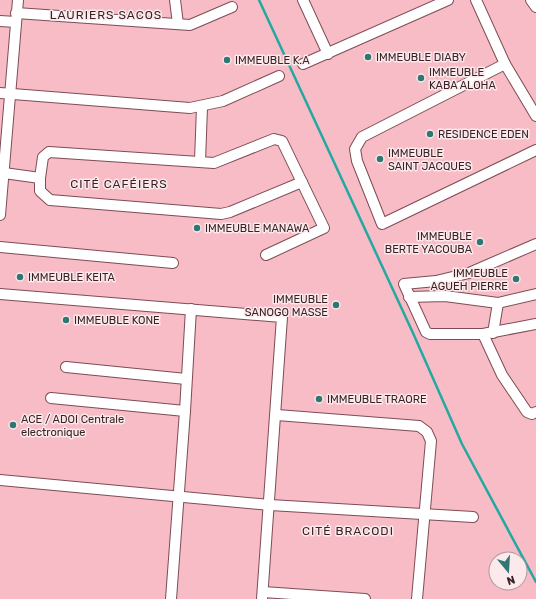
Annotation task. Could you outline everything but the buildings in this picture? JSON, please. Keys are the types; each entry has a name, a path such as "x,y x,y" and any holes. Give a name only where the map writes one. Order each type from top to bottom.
{"street":[{"path":"0,215 5,93 18,0"},
{"path":"174,0 178,24"},
{"path":"303,0 328,54"},
{"path":"303,64 448,0"},
{"path":"476,0 505,64 536,116"},
{"path":"531,0 536,7"},
{"path":"0,21 16,17 194,24 232,7"},
{"path":"505,64 362,137 355,149 356,161 382,224 536,150"},
{"path":"5,93 190,108 202,107 223,101 279,76"},
{"path":"200,161 202,107"},
{"path":"266,255 324,228 302,182 282,141 278,139 274,139 214,163 49,152 43,157 40,191 50,200 221,214 230,212 302,182"},
{"path":"2,177 40,178"},
{"path":"536,244 469,273 436,281 404,284 426,332 430,334 488,333 536,324"},
{"path":"0,247 173,262"},
{"path":"0,294 191,309 282,318 277,415 263,595 364,599"},
{"path":"409,296 445,296 498,303 536,294"},
{"path":"498,303 488,333 502,375 527,412 532,414 536,412"},
{"path":"171,599 191,309"},
{"path":"66,367 186,379"},
{"path":"51,398 185,411"},
{"path":"277,415 419,426 427,432 431,441 417,599"},
{"path":"0,480 179,495 270,505 473,517"}],"waterway":[{"path":"259,0 413,333 462,444 536,582"}],"place":[{"name":"IMMEUBLE DIABY","path":"368,57"},
{"name":"IMMEUBLE K.A","path":"227,60"},
{"name":"IMMEUBLE KABA ALOHA","path":"421,78"},
{"name":"RESIDENCE EDEN","path":"430,134"},
{"name":"IMMEUBLE SAINT JACQUES","path":"380,159"},
{"name":"IMMEUBLE MANAWA","path":"197,228"},
{"name":"IMMEUBLE BERTE YACOUBA","path":"480,242"},
{"name":"IMMEUBLE KEITA","path":"20,277"},
{"name":"IMMEUBLE AGUEH PIERRE","path":"516,279"},
{"name":"IMMEUBLE SANOGO MASSE","path":"336,305"},
{"name":"IMMEUBLE KONE","path":"66,320"},
{"name":"IMMEUBLE TRAORE","path":"319,399"},
{"name":"ACE / ADOI Centrale electronique","path":"13,425"}],"district":[{"name":"LAURIERS SACOS","path":"106,15"},
{"name":"CITÉ CAFÉIERS","path":"119,184"},
{"name":"CITÉ BRACODI","path":"348,531"}]}
